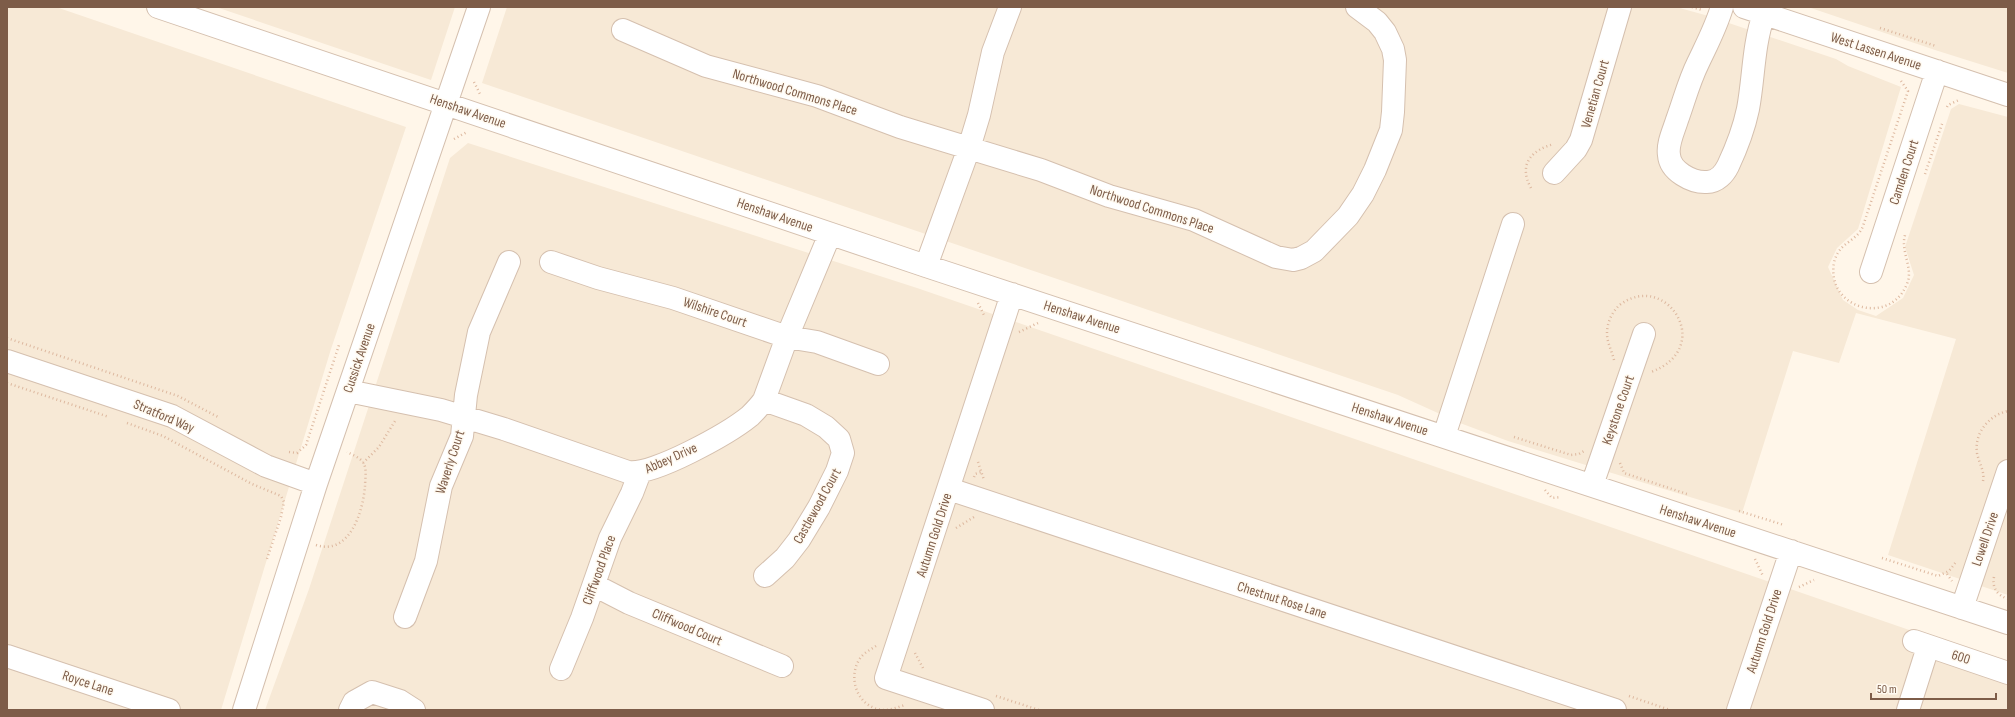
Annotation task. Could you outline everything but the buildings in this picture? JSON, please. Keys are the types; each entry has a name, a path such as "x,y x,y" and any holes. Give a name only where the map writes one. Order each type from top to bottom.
{"street":[{"name":"Henshaw Avenue","path":"158,7 447,103 926,266 2008,623"},
{"name":"Cussick Avenue","path":"244,710 316,484 479,7"},
{"path":"926,266 969,148 993,52 1010,7"},
{"name":"Northwood Commons Place","path":"623,30 706,66 818,96 900,127 1041,170 1109,196 1194,220 1276,257 1293,260 1301,258 1319,247 1356,206 1375,170 1391,130 1395,60 1393,49 1385,32 1377,22 1357,7"},
{"name":"Venetian Court","path":"1554,173 1576,149 1580,140 1620,7"},
{"path":"1720,11 1675,126 1668,154 1671,164 1678,172 1688,178 1700,182 1708,182 1717,179 1723,174 1732,156 1748,111 1754,49 1754,10"},
{"name":"West Lassen Avenue","path":"1754,10 2008,95"},
{"name":"Camden Court","path":"1871,272 1937,71"},
{"path":"1444,436 1513,224"},
{"name":"Abbey Drive","path":"348,391 416,405 463,417 628,472 640,472 679,457 732,429 750,416 764,400 787,337 830,234"},
{"name":"Waverly Court","path":"405,617 426,561 441,486 460,441 463,417 480,332 509,262"},
{"name":"Wilshire Court","path":"551,262 598,278 686,302 787,337 817,342 878,364"},
{"name":"Autumn Gold Drive","path":"989,703 886,678 949,490 1012,294"},
{"name":"Keystone Court","path":"1592,485 1644,334"},
{"name":"Stratford Way","path":"7,360 166,414 266,466 316,484"},
{"name":"Castlewood Court","path":"764,400 806,416 826,427 839,439 843,453 842,460 822,501 799,540 785,558 765,576"},
{"name":"Lowell Drive","path":"1962,608 2008,471"},
{"name":"Cliffwood Place","path":"561,669 594,585 610,538 632,493 640,472"},
{"name":"Chestnut Rose Lane","path":"949,490 1620,703"},
{"name":"Autumn Gold Drive","path":"1738,710 1791,551"},
{"name":"Cliffwood Court","path":"594,585 629,603 782,666"},
{"name":"600","path":"1908,710 1921,644 2008,673"},
{"name":"Royce Lane","path":"7,656 169,710"},
{"path":"350,710 354,702 372,692 400,701 414,710"}],"path":[{"path":"1692,7 1720,11"},
{"path":"1880,28 1936,46"},
{"path":"471,77 482,97"},
{"path":"1896,79 1902,81 1908,91 1873,197 1861,231 1844,244 1834,261 1835,281 1840,293 1845,298 1858,306 1873,309 1886,305 1904,291 1907,286 1909,273 1903,247 1907,230"},
{"path":"1946,112 1948,105 1959,100 1966,102"},
{"path":"1924,178 1943,120"},
{"path":"449,141 470,130"},
{"path":"1532,188 1526,172 1530,157 1537,150 1558,142"},
{"path":"977,300 986,319"},
{"path":"1017,339 1019,332 1042,321"},
{"path":"7,338 178,396 219,417"},
{"path":"284,450 297,452 306,445 339,345"},
{"path":"7,383 110,418"},
{"path":"1981,487 1984,474 1977,452 1981,432 1992,418 2008,411"},
{"path":"363,462 379,447 397,418"},
{"path":"125,422 163,436 252,484 281,496 284,502 281,517 267,559"},
{"path":"311,550 313,544 332,547 340,543 358,519 364,499 365,468 363,462 345,451 347,445"},
{"path":"977,460 986,483"},
{"path":"1544,488 1552,498 1566,496"},
{"path":"1739,511 1784,526"},
{"path":"954,529 974,516 980,518"},
{"path":"1754,557 1764,578"},
{"path":"1882,558 1938,576 1949,571 1956,560"},
{"path":"1996,570 1994,581 1995,589 2000,595 2008,599"},
{"path":"1796,588 1818,578"},
{"path":"879,642 863,655 856,666 854,678 857,691 864,702 878,709 892,709 909,704"},
{"path":"914,650 925,672 929,674"},
{"path":"989,703 1039,710"},
{"path":"1620,703 1670,710"}],"shaded area":[{"path":"7,7 56,7 406,127 331,349 221,710 7,710"},
{"path":"216,7 455,7 431,80"},
{"path":"507,7 1676,7 1705,15 1836,59 1848,66 1901,87 1858,229 1837,248 1828,267 1843,300 1858,310 1876,316 1903,298 1914,275 1905,247 1951,109 1959,104 2008,117 2008,595 1888,555 1956,339 1856,313 1839,363 1793,351 1742,513 1508,441 1460,423 1398,395 482,83"},
{"path":"1808,7 2008,7 2008,73 1935,50"},
{"path":"468,143 917,288 2008,664 2008,710 265,710 309,589 450,158"}]}
